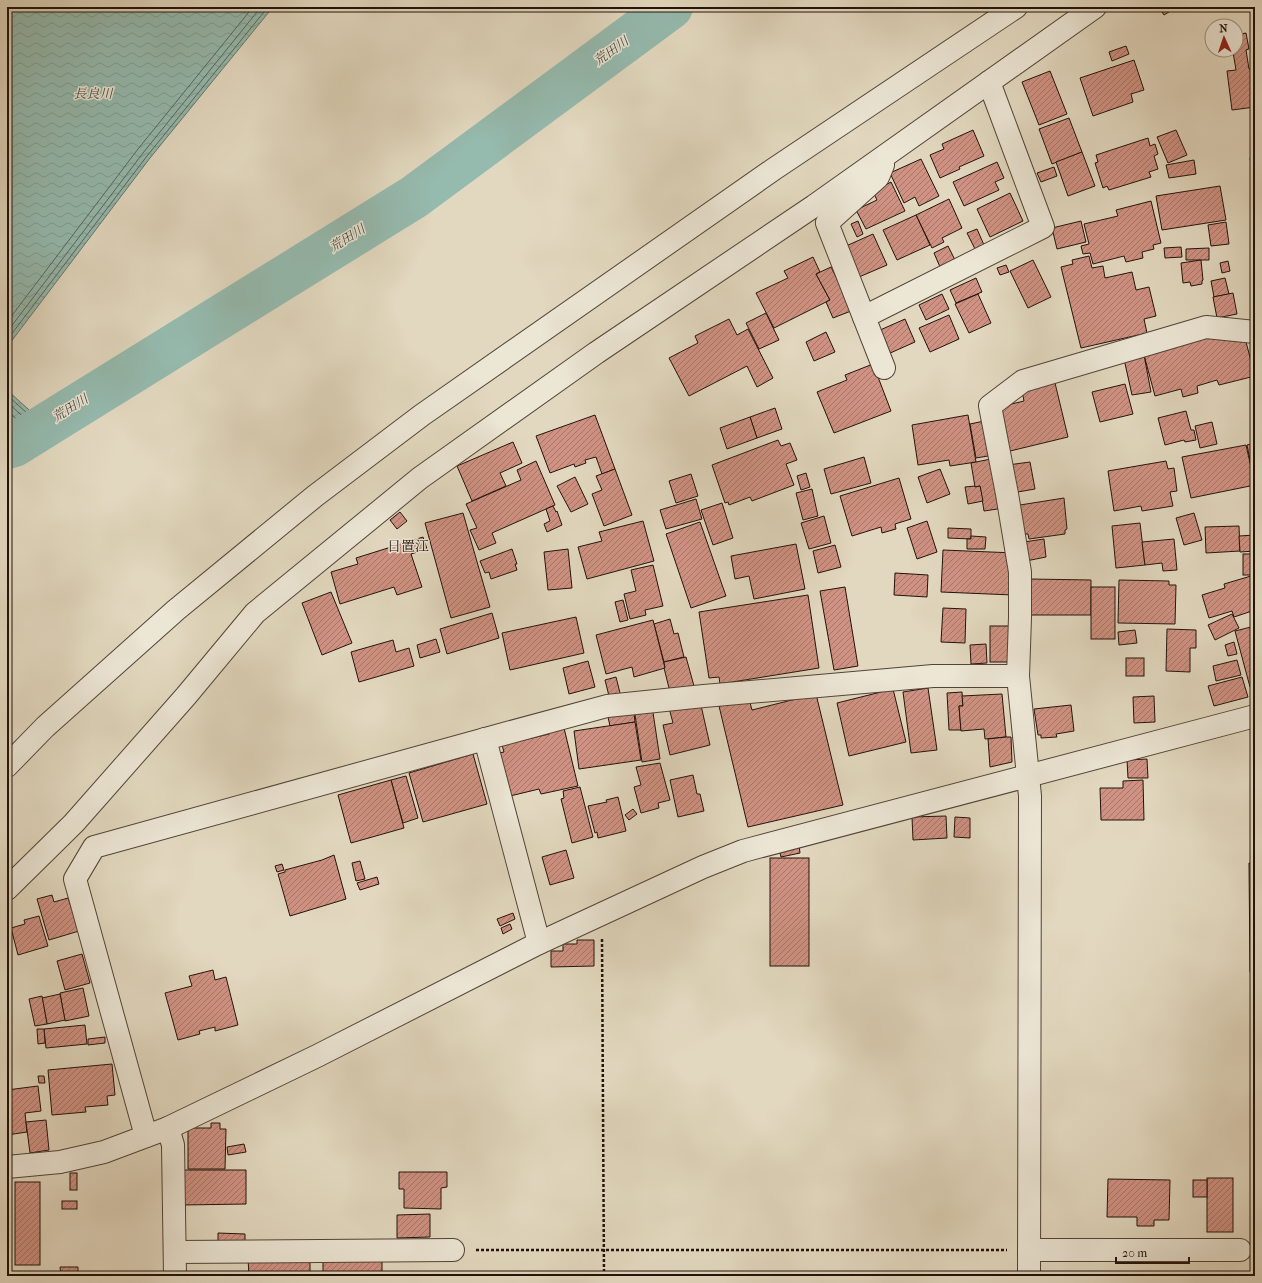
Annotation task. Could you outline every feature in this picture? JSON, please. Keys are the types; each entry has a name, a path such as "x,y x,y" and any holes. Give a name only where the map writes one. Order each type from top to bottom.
{"street":[{"path":"7,766 45,727 176,610 315,496 422,415 768,174 1016,7"},
{"path":"7,889 74,823 186,696 255,613 420,478 596,353 814,206 1095,7"},
{"path":"864,317 1043,228 989,82"},
{"path":"884,368 826,223 878,177 887,154"},
{"path":"1029,1276 1030,796 1018,676 1020,572 990,406 1023,381 1206,328 1255,332"},
{"path":"146,1136 74,879 94,847 607,706 933,676 1018,676"},
{"path":"7,1167 60,1162 97,1154 168,1128 317,1056 599,914 702,867 743,851 1255,716"},
{"path":"485,739 539,943"},
{"path":"168,1128 173,1145 175,1276"},
{"path":"175,1252 453,1250"},
{"path":"1029,1250 1240,1250"}],"path":[{"path":"599,914 602,927 604,1276"},
{"path":"453,1250 1029,1250"}],"water":[{"name":"長良川","path":"7,7 273,7 150,158 7,347"},
{"path":"7,390 58,436 7,461"}],"building":[{"path":"1159,7 1177,7 1164,15"},
{"path":"1244,33 1246,33 1249,49 1246,50 1249,69 1255,68 1255,107 1232,110 1227,71 1236,70 1234,58 1244,58"},
{"path":"1126,46 1129,54 1112,61 1109,52"},
{"path":"1134,60 1144,90 1131,94 1133,102 1093,116 1080,78"},
{"path":"1050,71 1067,114 1039,125 1022,82"},
{"path":"1069,118 1082,152 1052,164 1039,129"},
{"path":"973,130 984,156 959,167 960,169 940,178 930,155 944,149 942,144"},
{"path":"1176,130 1187,155 1168,163 1157,137"},
{"path":"1148,138 1150,146 1155,144 1158,154 1154,156 1158,169 1149,172 1151,177 1109,190 1107,186 1103,188 1095,163 1098,162 1096,155"},
{"path":"1082,152 1095,186 1068,196 1056,162"},
{"path":"1255,157 1255,171 1252,172 1250,158"},
{"path":"921,159 939,196 919,206 915,197 904,203 890,173"},
{"path":"1194,160 1196,174 1169,178 1166,165"},
{"path":"997,162 1004,178 995,182 999,190 964,206 953,182"},
{"path":"1054,167 1057,176 1041,182 1037,173"},
{"path":"891,182 905,211 866,229 856,210 877,200 873,192"},
{"path":"1220,186 1226,220 1162,230 1156,196"},
{"path":"1010,193 1023,221 990,237 977,209"},
{"path":"949,199 962,228 942,238 944,242 932,248 916,215"},
{"path":"1151,201 1161,243 1153,245 1154,249 1142,252 1143,258 1126,262 1124,256 1093,264 1090,253 1083,254 1081,246 1089,244 1084,224 1118,216 1116,210"},
{"path":"916,215 930,245 897,260 883,230"},
{"path":"858,221 863,234 857,237 851,224"},
{"path":"1081,221 1086,242 1057,249 1052,228"},
{"path":"1226,222 1229,244 1211,246 1208,225"},
{"path":"977,229 984,245 975,249 967,233"},
{"path":"873,234 887,265 859,277 846,246"},
{"path":"948,246 955,260 940,267 934,253"},
{"path":"1181,247 1182,257 1165,258 1164,248"},
{"path":"1209,248 1209,260 1186,260 1186,249"},
{"path":"1089,256 1092,268 1103,266 1105,278 1132,272 1136,290 1149,287 1156,316 1144,319 1147,333 1081,348 1061,267 1073,264 1072,260"},
{"path":"813,257 820,272 816,274 830,300 774,328 756,293 788,278 784,271"},
{"path":"1033,260 1051,297 1028,308 1010,271"},
{"path":"1201,260 1202,284 1191,286 1190,282 1183,283 1181,263"},
{"path":"1228,261 1230,271 1222,273 1220,263"},
{"path":"1006,265 1009,272 1000,275 997,268"},
{"path":"831,267 851,311 833,318 826,302 830,300 816,274"},
{"path":"976,278 982,292 956,303 950,290"},
{"path":"1225,278 1229,294 1214,297 1211,281"},
{"path":"1233,293 1237,314 1217,318 1213,297"},
{"path":"942,294 949,309 926,320 919,305"},
{"path":"978,294 991,323 969,333 955,304"},
{"path":"766,313 779,340 759,349 746,323"},
{"path":"949,315 959,339 930,352 919,328"},
{"path":"729,319 737,335 748,329 773,378 757,387 747,366 689,396 669,358 698,343 695,336"},
{"path":"905,319 915,342 888,354 878,331"},
{"path":"826,332 835,352 814,361 806,342"},
{"path":"1214,334 1215,339 1229,336 1246,342 1255,376 1219,385 1217,380 1197,386 1198,393 1183,397 1181,389 1155,396 1144,355"},
{"path":"1144,355 1151,392 1132,395 1124,359"},
{"path":"873,364 891,411 834,433 817,392 847,380 845,375"},
{"path":"1055,383 1068,437 1006,452 995,408 1024,401 1022,391"},
{"path":"1125,384 1133,414 1100,422 1092,392"},
{"path":"775,408 782,429 757,438 750,417"},
{"path":"1186,411 1191,430 1194,430 1196,440 1185,442 1184,440 1165,445 1158,418"},
{"path":"595,415 615,469 602,474 596,457 585,460 586,463 575,467 574,464 550,473 536,436"},
{"path":"968,415 976,462 950,466 949,460 918,465 912,425"},
{"path":"750,417 757,438 727,449 720,428"},
{"path":"989,420 994,455 976,458 970,424"},
{"path":"1212,422 1217,444 1200,448 1195,426"},
{"path":"778,440 781,446 790,443 797,460 786,464 794,485 752,501 750,497 729,505 728,502 725,503 712,465"},
{"path":"513,442 522,463 500,473 506,486 472,501 457,466"},
{"path":"1255,443 1255,486 1247,445"},
{"path":"1246,445 1255,485 1191,498 1182,457"},
{"path":"864,457 871,483 831,494 824,469"},
{"path":"996,458 1004,508 984,511 980,486 975,487 971,463"},
{"path":"536,461 555,505 492,533 496,543 479,550 470,530 477,528 466,504 521,480 517,470"},
{"path":"1166,461 1168,469 1174,468 1177,491 1170,492 1173,506 1142,511 1141,506 1114,511 1108,471"},
{"path":"1030,462 1035,489 1012,493 1008,465"},
{"path":"615,469 632,515 604,526 592,494 602,490 596,476"},
{"path":"940,469 950,494 927,503 918,477"},
{"path":"806,473 810,487 801,490 797,476"},
{"path":"691,474 698,496 676,503 669,481"},
{"path":"575,477 588,504 571,512 557,486"},
{"path":"899,478 911,519 895,524 896,529 882,533 881,527 852,536 840,496"},
{"path":"980,486 983,501 968,504 965,487"},
{"path":"812,489 818,516 803,520 796,493"},
{"path":"1064,498 1067,529 1065,530 1065,534 1029,539 1028,534 1024,534 1020,505"},
{"path":"696,499 702,519 666,529 660,510"},
{"path":"722,503 733,538 713,545 701,510"},
{"path":"553,506 556,512 557,511 562,525 547,532 544,524 550,521 546,509"},
{"path":"400,512 407,521 397,529 390,520"},
{"path":"463,513 490,607 451,618 425,523"},
{"path":"1194,513 1202,540 1184,545 1176,518"},
{"path":"824,516 831,543 809,549 801,523"},
{"path":"643,521 654,561 587,579 578,547 602,541 599,532"},
{"path":"927,521 937,552 917,559 907,528"},
{"path":"700,522 726,596 691,608 666,534"},
{"path":"1140,523 1145,565 1116,568 1112,526"},
{"path":"1239,526 1240,551 1206,553 1205,527"},
{"path":"948,528 971,529 971,539 948,538"},
{"path":"1255,535 1255,551 1240,552 1239,536"},
{"path":"971,536 986,537 985,549 967,549 967,539 971,539"},
{"path":"423,537 427,549 411,554 422,587 397,595 394,587 340,604 331,572 358,564 356,558"},
{"path":"1044,539 1046,557 1026,561 1024,542"},
{"path":"1174,539 1177,570 1163,571 1162,563 1145,565 1142,542"},
{"path":"796,544 805,589 754,599 749,576 735,579 731,556"},
{"path":"835,545 841,567 818,573 813,551"},
{"path":"512,549 517,564 515,564 517,570 491,579 489,572 485,573 480,561"},
{"path":"568,549 572,588 548,590 544,552"},
{"path":"943,550 1015,553 1013,595 941,592"},
{"path":"1243,554 1255,554 1255,575 1243,575"},
{"path":"653,565 663,606 645,610 646,615 630,619 624,594 636,591 631,570"},
{"path":"895,573 928,575 927,597 894,595"},
{"path":"1251,576 1255,588 1255,610 1234,617 1232,611 1209,618 1202,595 1225,588 1224,584"},
{"path":"1030,579 1091,580 1091,615 1030,615"},
{"path":"1119,580 1169,581 1169,585 1176,585 1175,624 1118,623"},
{"path":"845,587 858,666 834,670 820,591"},
{"path":"1091,587 1115,587 1115,639 1091,639"},
{"path":"331,592 352,643 322,655 302,603"},
{"path":"808,595 819,668 720,684 719,677 709,678 699,612"},
{"path":"623,600 628,620 620,622 615,602"},
{"path":"943,608 966,609 965,643 941,642"},
{"path":"492,613 499,638 447,654 440,629"},
{"path":"1232,614 1239,628 1215,640 1208,625"},
{"path":"576,617 584,653 510,670 502,633"},
{"path":"670,619 674,634 678,633 684,657 664,662 654,624"},
{"path":"653,620 665,668 634,677 632,667 606,674 596,635"},
{"path":"990,626 1014,626 1014,662 990,662"},
{"path":"1255,626 1255,686 1250,687 1235,631"},
{"path":"1167,629 1196,630 1196,648 1190,648 1190,672 1166,671"},
{"path":"1135,630 1137,643 1119,645 1118,632"},
{"path":"436,639 440,652 420,658 417,645"},
{"path":"393,640 396,652 409,648 414,666 359,682 351,652"},
{"path":"1234,642 1237,654 1228,656 1225,645"},
{"path":"986,644 987,663 971,664 970,645"},
{"path":"686,657 694,686 670,692 664,662"},
{"path":"1126,658 1144,658 1144,676 1126,676"},
{"path":"1237,660 1241,675 1216,681 1213,666"},
{"path":"588,661 595,687 569,694 563,668"},
{"path":"616,677 621,697 610,700 605,680"},
{"path":"1242,677 1248,697 1214,706 1208,686"},
{"path":"928,688 937,750 911,753 903,692"},
{"path":"893,689 906,742 849,756 837,703"},
{"path":"962,692 963,706 959,706 961,730 949,730 947,693"},
{"path":"816,694 843,805 748,827 719,706 749,699 752,710"},
{"path":"1002,694 1006,737 985,739 984,729 961,731 959,706 963,706 962,696"},
{"path":"1154,696 1155,722 1134,723 1133,697"},
{"path":"700,701 710,745 670,755 663,725 673,723 669,708"},
{"path":"1071,705 1074,731 1056,734 1057,737 1041,738 1041,735 1038,735 1034,709"},
{"path":"652,706 660,759 642,762 634,708"},
{"path":"634,713 635,722 610,726 608,717"},
{"path":"635,722 641,760 579,769 574,731"},
{"path":"564,728 578,786 541,794 539,789 510,796 499,753 504,752 502,745 549,734 548,732"},
{"path":"1011,737 1012,762 990,767 988,739"},
{"path":"473,754 487,804 423,822 409,773"},
{"path":"1147,759 1148,778 1128,778 1127,760"},
{"path":"660,763 670,800 658,803 659,808 641,813 634,787 641,785 636,767"},
{"path":"693,775 697,794 700,794 704,811 678,817 670,780"},
{"path":"406,776 418,818 403,823 391,780"},
{"path":"1253,779 1255,779 1255,833 1253,833"},
{"path":"391,780 404,828 351,843 338,795"},
{"path":"1143,780 1144,820 1101,820 1100,788 1123,788 1123,781"},
{"path":"580,787 593,837 572,843 561,799 564,798 563,791"},
{"path":"618,797 626,831 598,838 597,832 595,833 588,806 607,802 606,800"},
{"path":"633,809 637,814 629,820 625,815"},
{"path":"946,816 947,838 913,840 912,817"},
{"path":"955,817 970,818 970,838 954,837"},
{"path":"799,845 800,853 781,857 779,849"},
{"path":"566,850 574,878 550,885 542,857"},
{"path":"334,855 346,899 290,916 278,874 285,872 285,870 322,860"},
{"path":"770,858 809,858 809,966 770,966"},
{"path":"360,861 365,879 356,881 352,863"},
{"path":"1249,863 1255,863 1255,971 1250,972"},
{"path":"282,864 284,870 277,872 275,866"},
{"path":"377,877 379,884 360,890 357,883"},
{"path":"52,895 54,902 68,898 79,931 49,940 37,899"},
{"path":"513,913 515,919 500,926 497,919"},
{"path":"39,916 48,946 18,955 11,928 25,924 24,920"},
{"path":"510,924 512,929 503,934 501,928"},
{"path":"577,940 594,940 594,966 551,967 551,951 563,951 563,944 577,944"},
{"path":"82,954 90,983 65,990 57,961"},
{"path":"213,970 215,980 226,977 238,1025 215,1031 215,1027 199,1031 200,1034 178,1040 165,993 192,986 189,976"},
{"path":"83,988 89,1016 65,1021 60,993"},
{"path":"60,994 65,1020 47,1024 42,998"},
{"path":"42,996 47,1024 35,1026 29,999"},
{"path":"85,1025 87,1044 46,1048 44,1029"},
{"path":"37,1029 44,1029 45,1043 38,1044"},
{"path":"105,1037 105,1043 88,1045 88,1039"},
{"path":"112,1064 115,1095 107,1096 108,1105 85,1107 86,1112 52,1115 48,1070"},
{"path":"38,1076 44,1076 45,1083 39,1083"},
{"path":"38,1086 41,1111 25,1113 27,1132 7,1135 7,1090"},
{"path":"46,1120 49,1150 30,1153 26,1122"},
{"path":"211,1123 220,1123 220,1129 226,1129 225,1169 188,1169 188,1128 211,1128"},
{"path":"244,1144 246,1152 228,1155 227,1147"},
{"path":"182,1170 246,1170 246,1204 182,1205"},
{"path":"399,1172 447,1172 447,1187 441,1188 441,1209 404,1208 404,1189 399,1189"},
{"path":"70,1173 77,1173 77,1190 70,1190"},
{"path":"1207,1178 1233,1178 1233,1232 1207,1232"},
{"path":"1108,1179 1170,1180 1169,1220 1154,1220 1154,1226 1137,1226 1137,1217 1107,1217"},
{"path":"8,1180 8,1196 7,1196"},
{"path":"1193,1180 1207,1180 1207,1197 1193,1197"},
{"path":"15,1182 40,1182 40,1265 15,1265"},
{"path":"62,1201 77,1201 77,1209 62,1209"},
{"path":"430,1214 430,1237 397,1238 397,1215"},
{"path":"218,1233 245,1234 245,1241 218,1241"},
{"path":"310,1257 310,1276 249,1276 248,1258"},
{"path":"323,1258 382,1258 382,1276 323,1276"},
{"path":"60,1267 78,1267 78,1275 61,1276"}],"waterway":[{"name":"荒田川","path":"7,447 14,445 414,197 671,7"}],"district":[{"name":"日置江","path":"408,546"}]}
